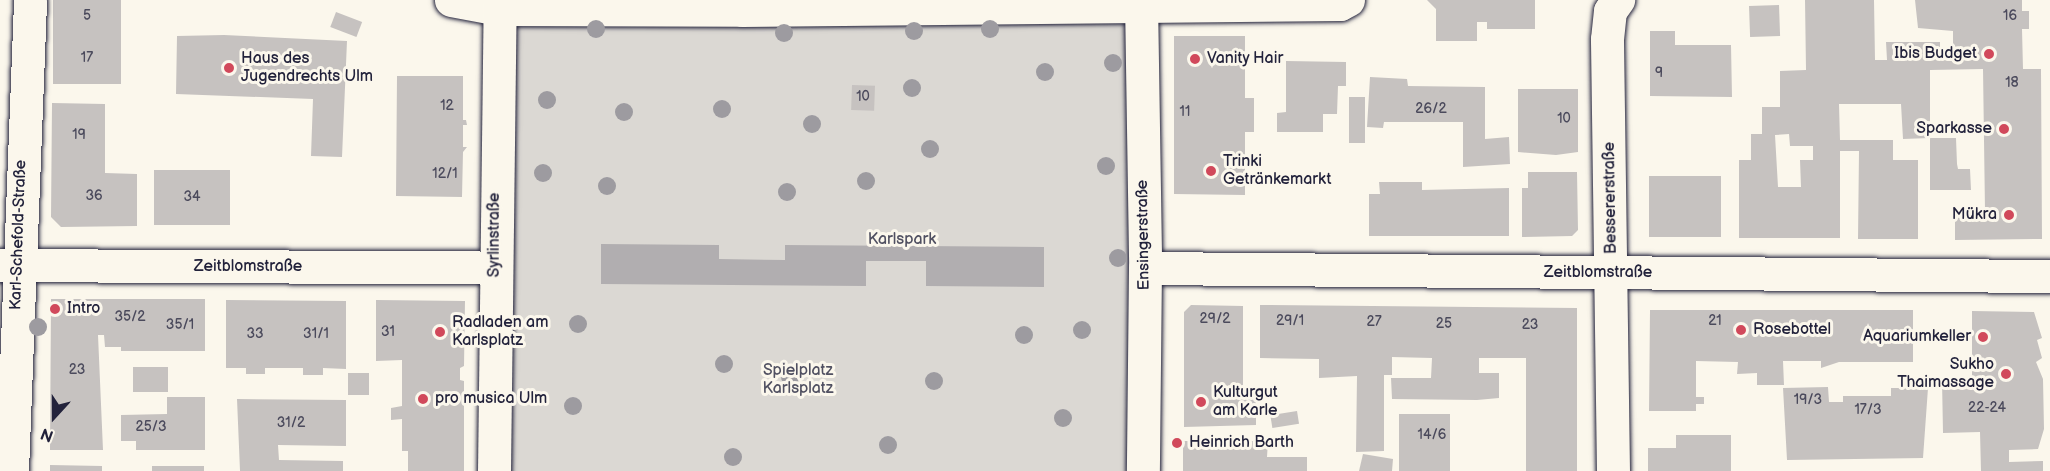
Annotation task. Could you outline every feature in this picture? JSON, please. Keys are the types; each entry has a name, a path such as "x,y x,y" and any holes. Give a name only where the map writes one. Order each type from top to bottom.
{"street":[{"name":"Karl-Schefold-Straße","path":"12,471 9,266 30,0"},
{"path":"451,0 500,5 1340,4 1348,0"},
{"name":"Bessererstraße","path":"1613,471 1613,273 1607,39 1610,10 1618,0"},
{"name":"Ensingerstraße","path":"1141,3 1145,268 1143,471"},
{"name":"Syrlinstraße","path":"494,471 500,5"},
{"name":"Zeitblomstraße","path":"9,266 495,268"},
{"name":"Zeitblomstraße","path":"1145,268 2050,276"}],"green space":[{"name":"Karlspark","path":"499,7 1141,7 1141,471 499,471"}],"shaded area":[{"path":"601,244 719,245 719,259 785,260 785,245 1044,247 1044,287 926,286 926,261 866,261 866,286 601,284"}],"building":[{"path":"53,0 121,0 121,84 53,84"},
{"path":"1427,0 1535,0 1535,29 1487,29 1487,22 1477,22 1477,41 1436,41 1436,9"},
{"path":"1805,0 1874,0 1875,60 1887,60 1886,42 1940,42 1940,60 1953,60 1953,31 1918,28 1915,0 2022,0 2022,11 2029,11 2029,29 2022,29 2023,69 2041,69 2042,239 1955,240 1955,211 1985,211 1983,69 1930,70 1930,138 1903,139 1901,104 1839,104 1840,140 1893,140 1893,160 1918,160 1918,239 1858,239 1859,151 1840,151 1840,238 1739,238 1739,160 1751,160 1751,134 1762,134 1762,107 1780,107 1780,71 1806,70","holes":["1789,134 1790,146 1813,146 1813,160 1800,160 1801,187 1778,187 1775,135"]},
{"path":"1779,5 1780,36 1750,37 1749,6"},
{"path":"336,12 362,22 356,37 330,27"},
{"path":"1650,31 1675,31 1675,45 1731,45 1732,97 1650,96"},
{"path":"224,35 347,41 342,157 311,156 313,99 176,94 177,36"},
{"path":"1174,36 1245,36 1245,98 1254,98 1254,132 1245,132 1245,195 1174,194"},
{"path":"1286,61 1346,62 1346,86 1338,86 1337,114 1323,114 1323,132 1277,132 1277,113 1286,112"},
{"path":"397,76 463,76 463,120 466,120 467,125 463,125 463,147 467,147 463,152 462,197 396,196"},
{"path":"1370,77 1407,79 1408,86 1485,87 1485,139 1509,137 1510,164 1463,167 1463,122 1384,122 1383,128 1367,127"},
{"path":"852,85 875,86 874,111 851,110"},
{"path":"1518,89 1578,89 1578,152 1556,155 1518,152"},
{"path":"1349,97 1365,97 1365,143 1349,143"},
{"path":"52,103 105,104 105,173 137,174 137,226 61,227 51,217"},
{"path":"1930,138 1956,138 1958,169 1970,169 1971,190 1930,190"},
{"path":"154,170 230,170 230,225 154,225"},
{"path":"1528,172 1577,172 1578,230 1572,236 1522,237 1522,188 1528,188"},
{"path":"1649,176 1721,176 1721,237 1649,237"},
{"path":"1379,182 1422,182 1422,190 1509,188 1509,236 1369,236 1369,194 1380,194"},
{"path":"51,299 205,299 205,351 121,351 121,347 105,347 104,335 98,335 103,450 50,450"},
{"path":"226,300 346,301 346,369 323,368 323,375 303,375 303,368 265,368 265,374 246,374 246,368 226,368"},
{"path":"376,300 465,301 464,366 460,368 460,380 464,381 464,471 408,471 408,451 402,451 402,419 391,420 391,408 402,406 402,360 376,361"},
{"path":"1191,305 1243,306 1243,394 1256,394 1256,425 1184,427 1184,312"},
{"path":"1260,305 1577,308 1577,471 1526,471 1526,358 1479,358 1479,373 1499,373 1499,398 1477,400 1392,399 1391,378 1431,378 1432,358 1392,357 1392,375 1384,375 1384,451 1356,452 1357,376 1319,378 1319,359 1260,358"},
{"path":"1650,310 1913,310 1913,362 1839,362 1821,368 1821,361 1783,361 1784,385 1757,385 1757,373 1737,374 1738,362 1696,361 1696,397 1704,397 1704,404 1696,404 1696,411 1649,411"},
{"path":"1972,311 2034,312 2042,338 2037,340 2042,358 2036,362 2043,379 2044,429 2038,449 2009,450 2009,462 2043,461 2043,471 1981,471 1980,432 1943,433 1942,380 1946,380 1946,384 1967,384 1972,380"},
{"path":"133,367 168,367 168,392 133,392"},
{"path":"348,373 369,373 369,395 348,395"},
{"path":"1828,387 1829,402 1843,402 1843,396 1891,396 1891,388 1928,388 1923,458 1787,460 1783,388"},
{"path":"167,397 205,397 205,450 136,450 136,441 121,441 121,415 167,414"},
{"path":"237,399 346,400 346,446 278,445 279,460 343,461 343,471 240,471"},
{"path":"1297,411 1299,424 1272,428 1270,415"},
{"path":"1399,414 1450,414 1450,471 1399,471"},
{"path":"1676,435 1731,435 1731,471 1648,471 1648,448 1676,448"},
{"path":"1183,441 1268,441 1267,457 1307,457 1307,471 1183,471"},
{"path":"1363,454 1393,459 1392,471 1359,471"},
{"path":"50,465 102,466 102,471 50,471"},
{"path":"152,466 204,466 204,471 152,471"}],"place":[{"name":"Ibis Budget","path":"1989,54"},
{"name":"Vanity Hair","path":"1195,59"},
{"name":"Haus des Jugendrechts Ulm","path":"229,68"},
{"name":"Sparkasse","path":"2004,129"},
{"name":"Trinki Getränkemarkt","path":"1211,171"},
{"name":"Mükra","path":"2009,215"},
{"name":"Intro","path":"55,309"},
{"name":"Rosebottel","path":"1741,330"},
{"name":"Radladen am Karlsplatz","path":"440,332"},
{"name":"Aquariumkeller","path":"1983,337"},
{"name":"Sukho Thaimassage","path":"2006,374"},
{"name":"pro musica Ulm","path":"423,399"},
{"name":"Kulturgut am Karle","path":"1201,402"},
{"name":"Heinrich Barth","path":"1177,443"}],"park label":[{"name":"Spielplatz Karlsplatz","path":"798,380"}]}
